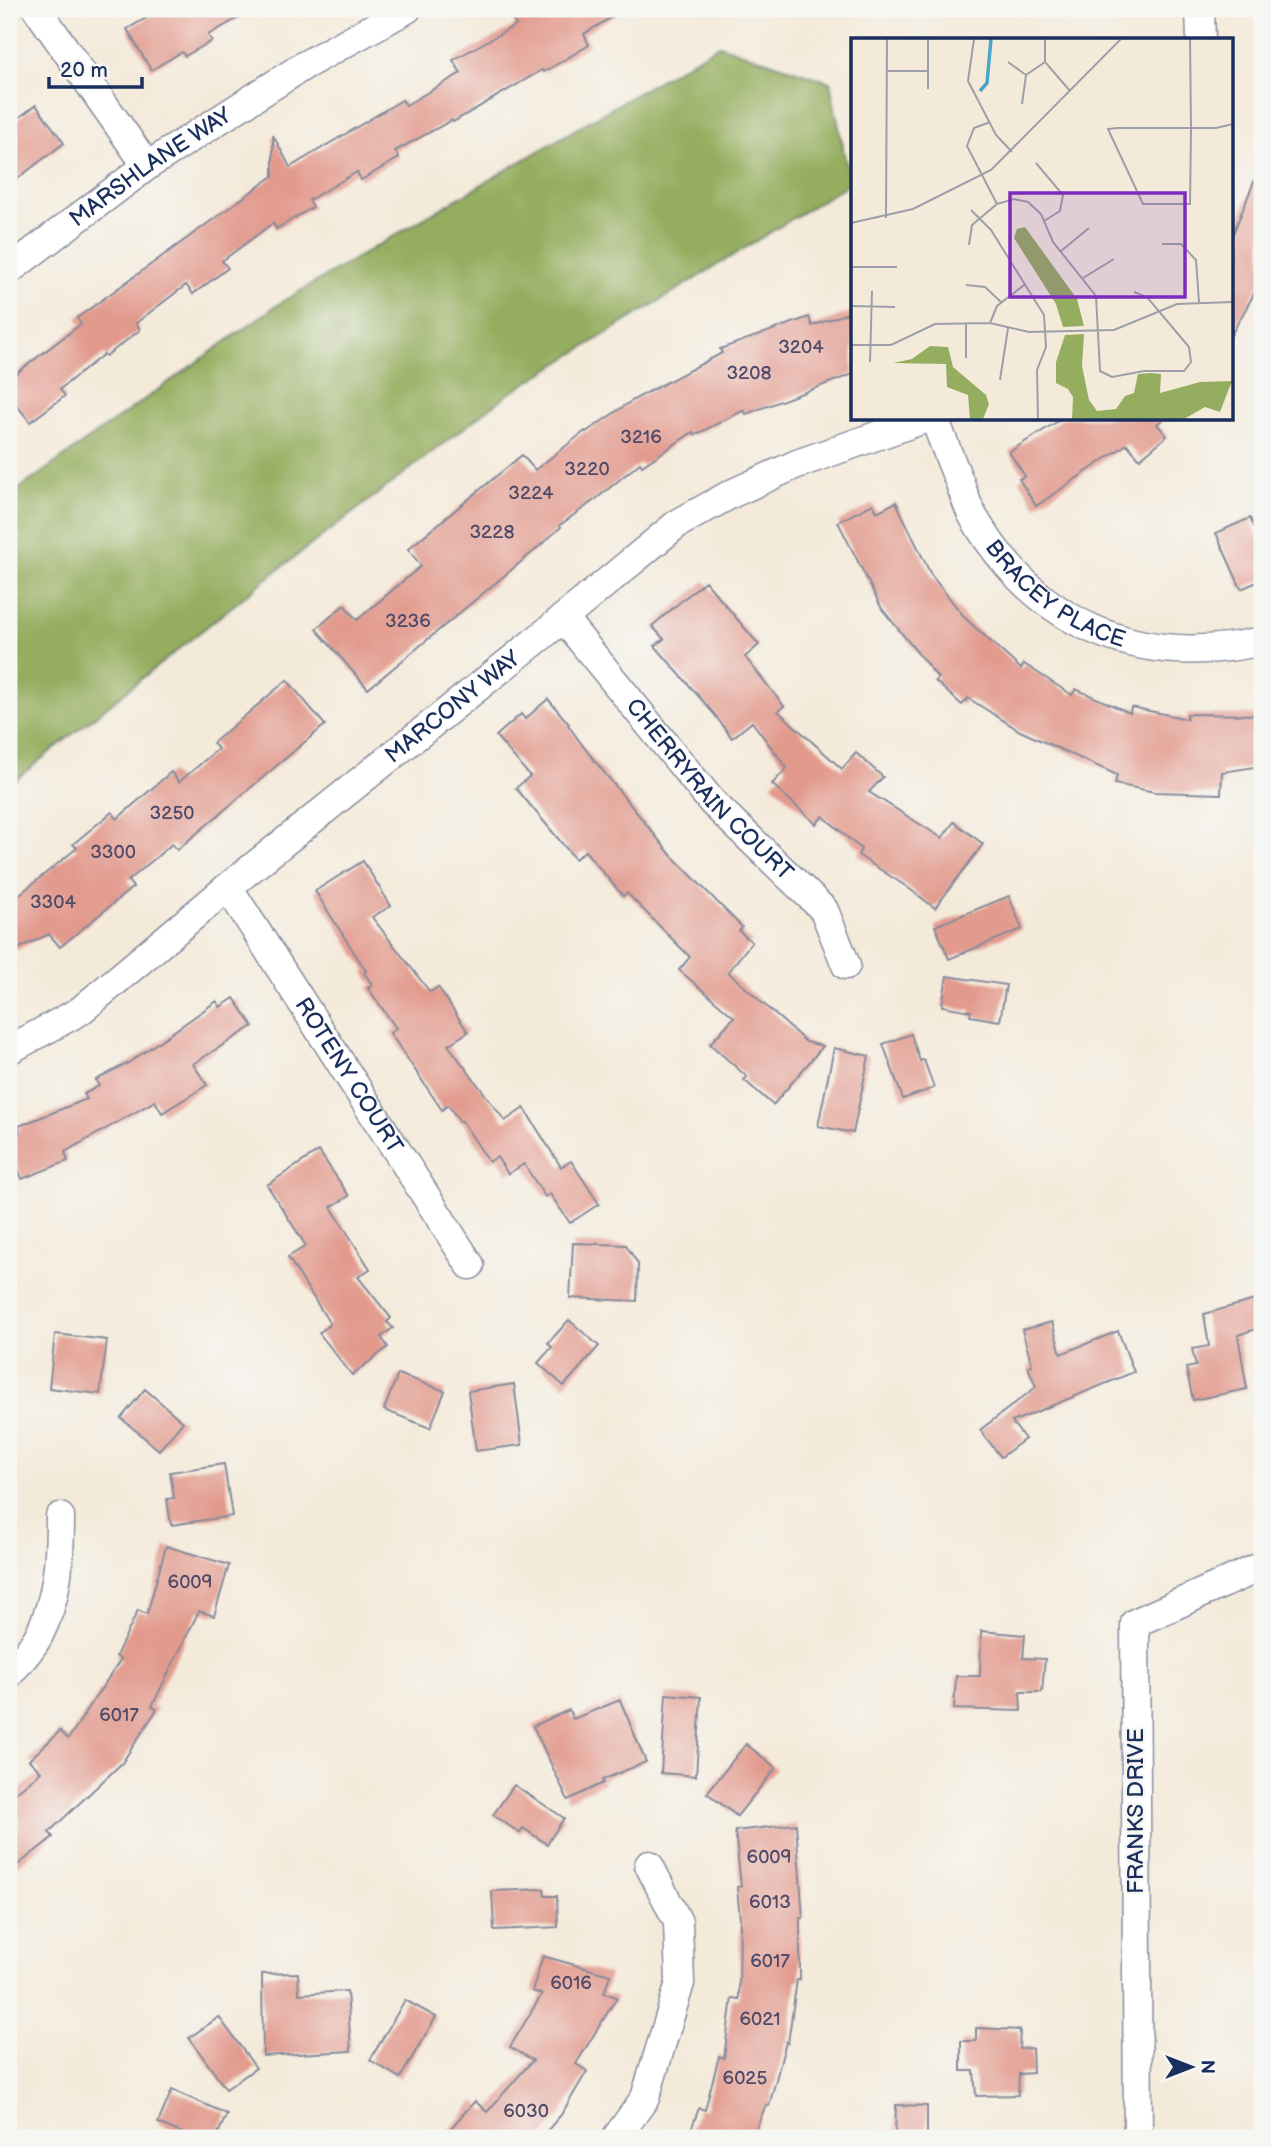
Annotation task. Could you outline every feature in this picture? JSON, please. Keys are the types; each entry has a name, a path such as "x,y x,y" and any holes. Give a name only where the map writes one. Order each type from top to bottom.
{"street":[{"path":"37,9 147,166"},
{"name":"MARSHLANE WAY","path":"9,270 147,166 305,65 407,9"},
{"path":"1200,9 1202,38"},
{"name":"MARCONY WAY","path":"9,1050 80,1011 228,887 677,524 720,500 797,464 921,420"},
{"name":"BRACEY PLACE","path":"935,420 972,516 1020,580 1049,605 1087,627 1111,636 1171,649 1214,648 1262,641"},
{"name":"CHERRYRAIN COURT","path":"563,618 712,802 824,910 846,965"},
{"name":"ROTENY COURT","path":"228,887 470,1265"},
{"path":"9,1674 38,1636 52,1603 61,1557 61,1517"},
{"name":"FRANKS DRIVE","path":"1138,2138 1135,1623 1262,1566"},
{"path":"616,2138 645,2098 680,1983 678,1922 649,1865"}],"green space":[{"path":"719,45 830,82 850,183 507,395 270,576 9,785 9,496 280,303"}],"building":[{"path":"162,9 254,9 208,35 212,41 185,56 182,52 151,70 127,29"},
{"path":"533,9 625,9 584,34 589,45 453,122 452,120 395,151 399,158 361,180 357,172 309,200 313,207 276,229 273,223 222,261 228,268 193,294 186,285 136,323 140,330 60,389 65,396 30,422 9,395 9,379 81,324 77,318 273,176 273,135 290,167 402,100 406,105 461,73 453,60 516,25 513,21"},
{"path":"36,105 64,143 9,185 9,125"},
{"path":"1261,164 1262,280 1232,333 1232,236"},
{"path":"851,312 851,375 746,414 744,410 695,435 693,432 642,466 640,463 560,525 561,527 534,551 368,689 316,629 344,605 357,620 421,566 408,549 522,455 535,470 585,431 633,400 722,353 720,349 809,317 812,326"},
{"path":"1060,420 1162,420 1157,424 1167,436 1140,459 1127,444 1036,506 1019,479 1025,476 1009,452"},
{"path":"896,502 931,575 966,619 1021,669 1024,664 1072,695 1076,689 1130,713 1131,707 1187,719 1187,714 1262,715 1262,766 1222,772 1221,794 1155,792 1115,784 1117,775 1020,731 968,698 962,705 935,681 938,678 882,609 838,522 873,504 877,512"},
{"path":"1250,518 1262,546 1262,580 1241,589 1216,533"},
{"path":"705,581 759,645 745,657 784,706 778,711 842,769 856,753 883,777 869,792 942,838 954,822 983,844 935,908 858,855 861,849 823,816 816,824 772,784 787,768 752,722 732,738 655,646 664,639 652,626"},
{"path":"287,680 325,725 177,850 172,844 128,881 133,887 60,947 49,934 9,953 9,903 77,848 73,844 112,812 117,819 171,772 179,782 218,749 213,743"},
{"path":"548,699 671,855 742,927 739,931 752,942 728,972 806,1042 823,1046 773,1105 744,1080 747,1077 710,1044 734,1017 679,970 690,957 627,893 623,896 585,851 575,859 516,788 530,776 496,736 521,714 525,719"},
{"path":"363,861 391,906 372,917 430,992 438,987 468,1032 448,1045 505,1121 524,1108 561,1167 571,1161 599,1204 570,1223 550,1194 545,1197 524,1164 508,1174 497,1157 489,1162 448,1105 442,1110 390,1033 396,1028 368,988 373,985 364,973 366,971 315,891"},
{"path":"1009,896 1022,929 949,959 935,926"},
{"path":"947,976 1006,985 1000,1021 970,1016 971,1011 942,1006"},
{"path":"234,998 253,1026 193,1064 207,1085 162,1113 155,1101 65,1152 68,1161 22,1179 9,1146 9,1136 20,1132 19,1126 87,1099 84,1094 99,1086 96,1080 130,1062 217,1001 220,1007"},
{"path":"911,1034 920,1061 924,1060 934,1088 903,1099 883,1044"},
{"path":"834,1048 869,1056 853,1133 818,1126"},
{"path":"319,1151 349,1196 331,1207 370,1269 358,1277 391,1318 387,1322 393,1328 381,1337 388,1347 352,1375 319,1333 330,1324 288,1257 306,1246 267,1185"},
{"path":"573,1243 626,1245 638,1264 637,1301 570,1298"},
{"path":"1262,1298 1262,1327 1238,1335 1247,1389 1193,1400 1186,1368 1196,1366 1192,1349 1209,1346 1204,1314"},
{"path":"569,1320 599,1346 564,1386 538,1363 552,1347 548,1343"},
{"path":"1052,1322 1061,1354 1118,1331 1134,1372 1012,1422 1025,1439 1001,1457 980,1430 1036,1387 1028,1367 1032,1365 1022,1330"},
{"path":"55,1334 107,1340 100,1394 49,1388"},
{"path":"398,1374 445,1391 430,1428 384,1410"},
{"path":"514,1384 522,1445 476,1451 468,1391"},
{"path":"145,1389 183,1422 159,1450 121,1418"},
{"path":"224,1464 232,1516 171,1525 167,1499 174,1498 170,1472"},
{"path":"166,1546 229,1565 214,1616 199,1611 152,1706 157,1709 122,1763 49,1832 53,1837 9,1872 9,1798 41,1772 29,1760 60,1731 68,1739 121,1659 116,1656 138,1610 147,1614"},
{"path":"981,1631 1025,1635 1023,1658 1045,1659 1042,1692 1020,1692 1021,1711 954,1709 956,1676 980,1676"},
{"path":"666,1694 701,1697 696,1776 661,1773"},
{"path":"620,1700 646,1762 602,1780 603,1783 568,1800 533,1726 569,1710 573,1719"},
{"path":"746,1744 776,1768 737,1816 707,1793"},
{"path":"514,1785 564,1818 547,1844 523,1828 520,1833 493,1815"},
{"path":"796,1824 803,1918 800,1918 800,1980 797,1980 788,2043 786,2042 769,2106 766,2105 752,2138 688,2138 699,2108 705,2110 719,2056 724,2058 732,1998 739,1999 740,1919 737,1887 741,1886 735,1831"},
{"path":"544,1889 545,1896 557,1896 558,1927 494,1930 492,1891"},
{"path":"543,1956 610,1975 604,1993 617,1997 576,2064 587,2071 561,2115 541,2138 442,2138 475,2101 487,2112 533,2060 510,2047 542,1994 532,1991"},
{"path":"298,1973 299,1994 347,1991 351,2051 263,2056 262,1974"},
{"path":"405,2000 436,2017 400,2078 370,2060"},
{"path":"219,2017 256,2068 226,2089 189,2038"},
{"path":"976,2028 1020,2030 1019,2049 1032,2048 1033,2073 1019,2074 1018,2095 976,2096 974,2071 961,2071 961,2041 976,2041"},
{"path":"172,2090 227,2114 216,2138 193,2138 158,2123"},
{"path":"896,2105 927,2106 927,2137 895,2136"}]}
